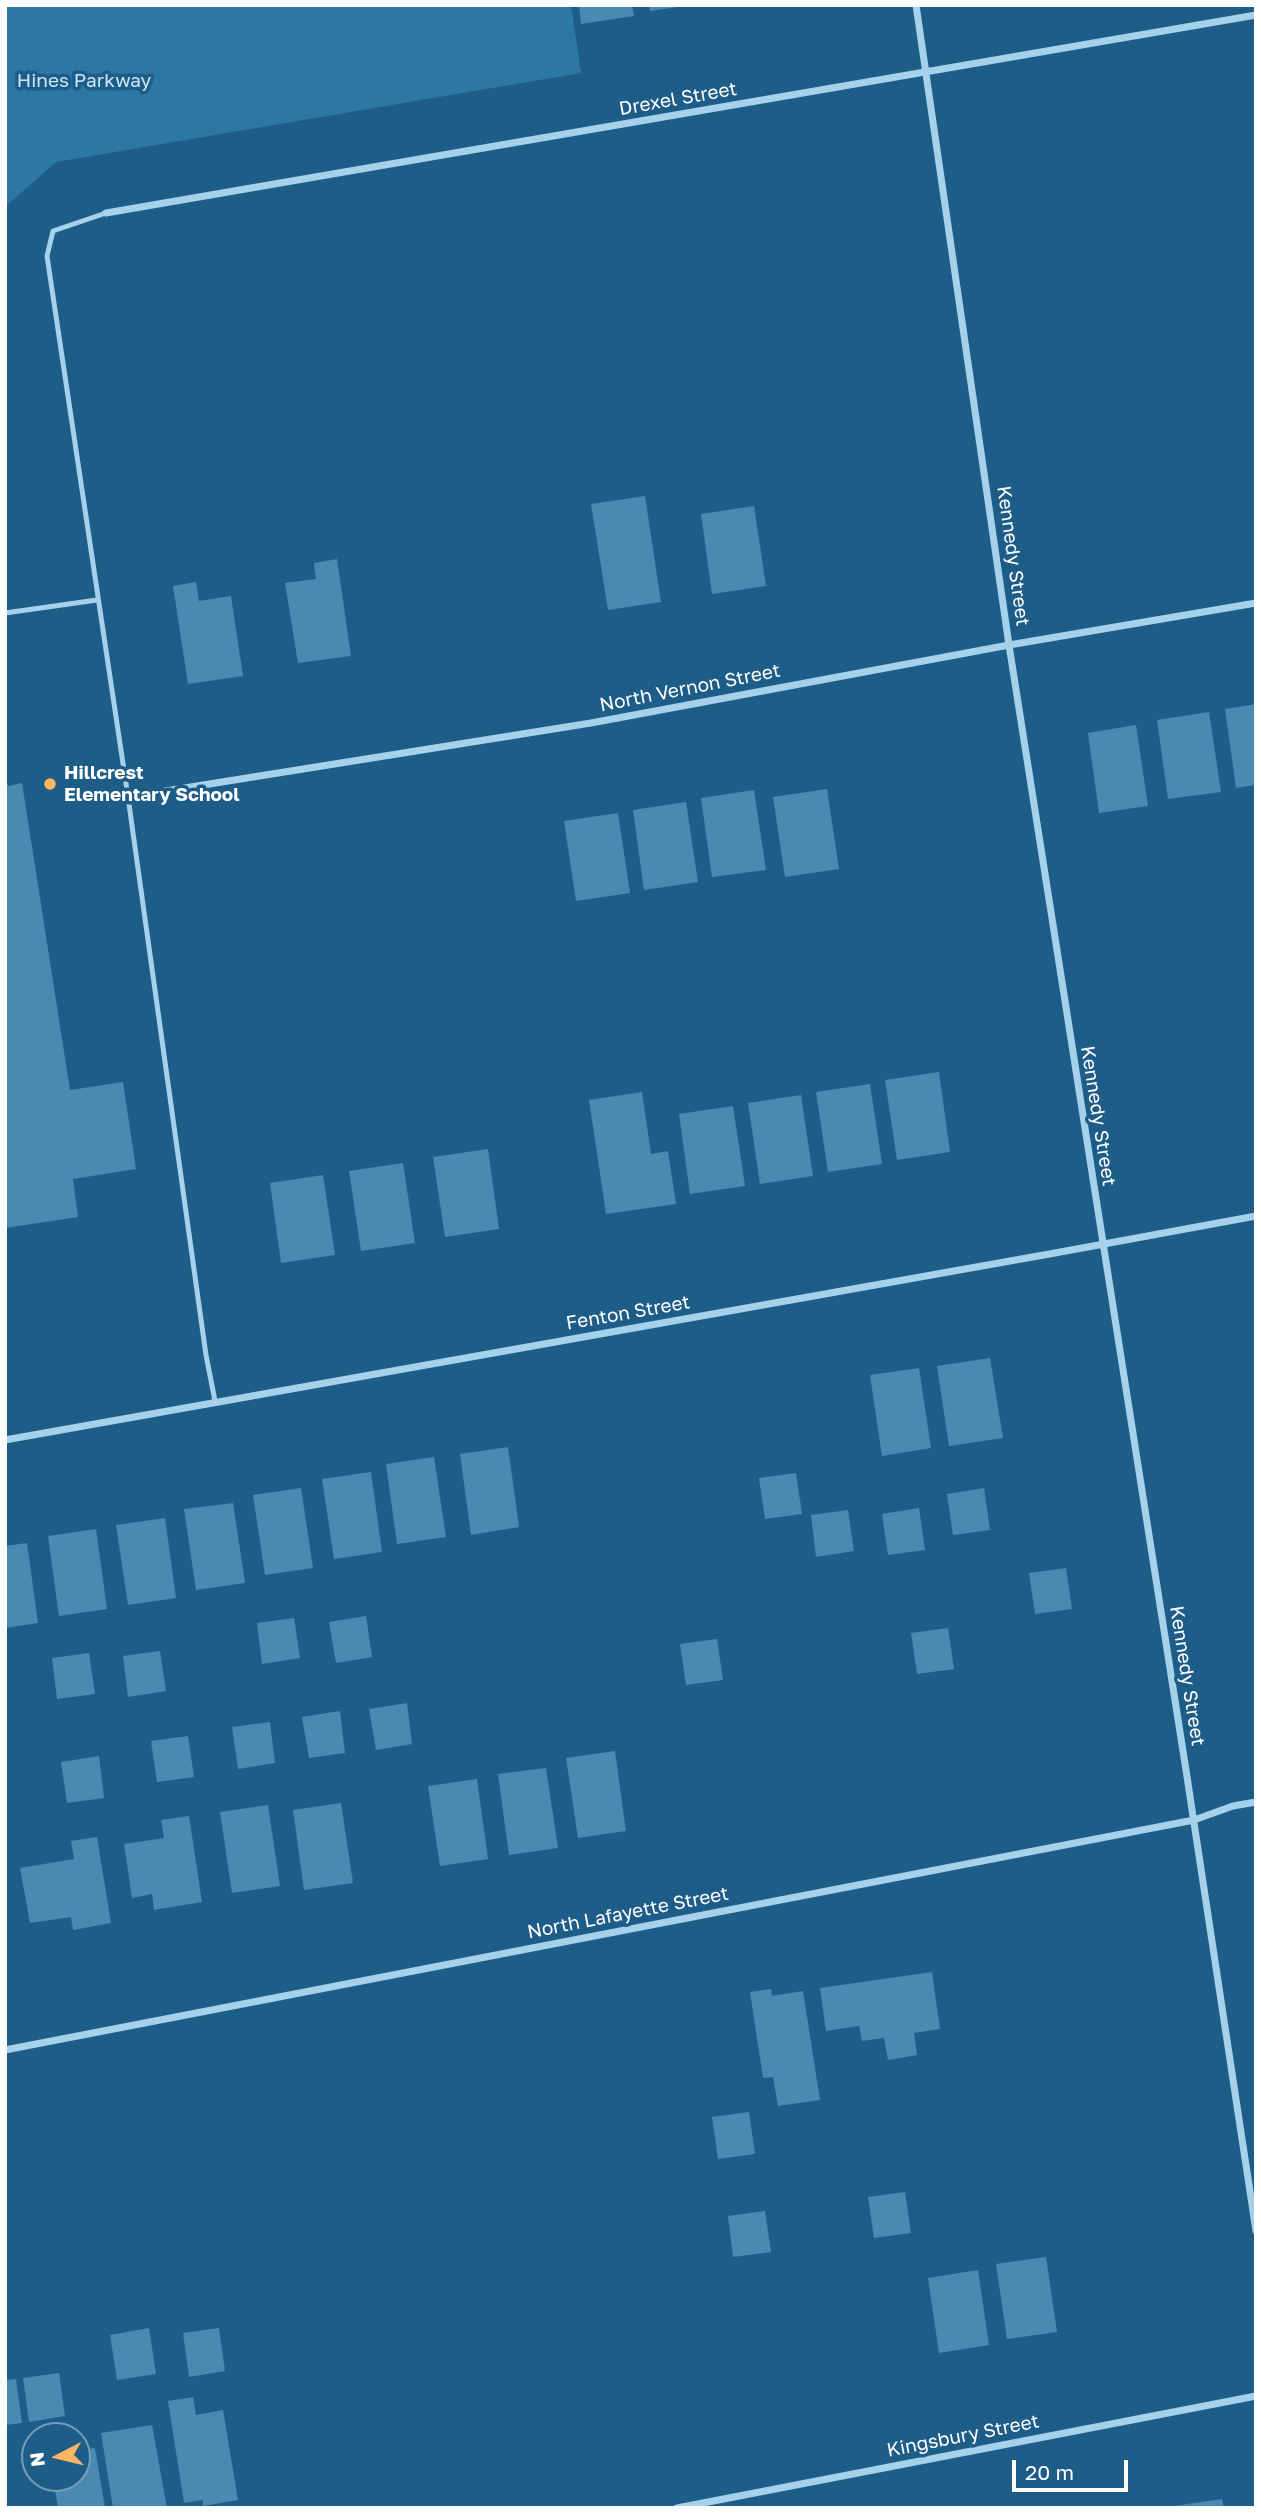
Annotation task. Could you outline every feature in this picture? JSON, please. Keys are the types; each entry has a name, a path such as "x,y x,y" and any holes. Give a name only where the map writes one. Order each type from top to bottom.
{"street":[{"name":"Kennedy Street","path":"915,5 1009,645 1256,2231"},
{"name":"Drexel Street","path":"106,213 1256,15"},
{"name":"North Vernon Street","path":"128,797 591,723 1009,645 1256,603"},
{"name":"Fenton Street","path":"5,1440 1256,1216"},
{"name":"North Lafayette Street","path":"5,2050 1194,1820 1233,1806 1256,1802"},
{"name":"Kingsbury Street","path":"677,2508 1256,2396"}],"lane":[{"path":"106,213 53,231 47,256 128,797 206,1355 215,1401"},
{"path":"5,613 97,600"}],"green space":[{"name":"Hines Parkway","path":"5,5 571,5 581,73 56,162 5,207"}],"building":[{"path":"579,5 632,5 634,16 581,24"},
{"path":"649,5 678,5 678,7 650,11"},
{"path":"645,496 661,602 608,610 591,504"},
{"path":"754,506 766,586 712,594 701,514"},
{"path":"337,559 351,656 298,663 285,583 316,579 314,563"},
{"path":"196,582 199,601 231,596 243,676 188,684 173,586"},
{"path":"1256,704 1256,785 1236,788 1225,709"},
{"path":"1209,712 1221,792 1168,799 1157,720"},
{"path":"1136,725 1148,806 1099,813 1088,733"},
{"path":"5,776 8,786 22,783 70,1090 123,1082 136,1169 73,1179 78,1217 5,1228"},
{"path":"827,789 839,869 785,877 773,797"},
{"path":"754,790 766,870 712,877 701,798"},
{"path":"686,802 698,882 644,890 633,810"},
{"path":"618,813 630,893 576,901 564,821"},
{"path":"939,1072 950,1152 897,1160 885,1080"},
{"path":"870,1084 882,1164 828,1172 816,1092"},
{"path":"642,1092 651,1154 668,1151 676,1204 606,1214 589,1100"},
{"path":"801,1095 813,1176 760,1184 748,1103"},
{"path":"733,1106 745,1186 690,1194 679,1114"},
{"path":"488,1149 499,1229 445,1237 433,1157"},
{"path":"403,1163 415,1243 361,1251 349,1171"},
{"path":"323,1175 335,1255 281,1263 270,1183"},
{"path":"990,1358 1003,1438 949,1446 937,1366"},
{"path":"919,1368 931,1448 882,1456 870,1375"},
{"path":"508,1447 519,1527 471,1535 460,1454"},
{"path":"434,1457 446,1537 397,1544 386,1464"},
{"path":"371,1472 382,1552 334,1559 322,1479"},
{"path":"796,1473 802,1514 765,1519 759,1478"},
{"path":"301,1488 313,1568 265,1575 253,1495"},
{"path":"984,1488 990,1530 953,1535 947,1494"},
{"path":"233,1503 245,1583 196,1590 184,1509"},
{"path":"919,1508 925,1550 888,1555 882,1514"},
{"path":"848,1510 854,1551 816,1557 811,1515"},
{"path":"165,1518 176,1598 128,1605 116,1525"},
{"path":"96,1529 107,1609 59,1616 48,1536"},
{"path":"27,1543 38,1623 5,1628 5,1546"},
{"path":"1066,1568 1072,1609 1035,1614 1029,1573"},
{"path":"366,1616 372,1657 336,1663 329,1622"},
{"path":"294,1618 300,1658 262,1664 257,1623"},
{"path":"948,1628 954,1669 917,1674 911,1633"},
{"path":"717,1639 723,1680 686,1685 680,1644"},
{"path":"160,1651 166,1691 128,1697 123,1656"},
{"path":"89,1653 95,1694 57,1699 52,1658"},
{"path":"407,1703 412,1744 376,1750 369,1709"},
{"path":"340,1711 345,1753 309,1758 302,1717"},
{"path":"270,1722 275,1763 238,1769 232,1727"},
{"path":"188,1736 194,1777 157,1782 151,1741"},
{"path":"615,1751 626,1831 578,1838 566,1758"},
{"path":"99,1756 104,1798 67,1803 61,1762"},
{"path":"546,1768 558,1848 509,1855 498,1774"},
{"path":"477,1779 488,1859 440,1866 428,1786"},
{"path":"341,1803 353,1883 304,1890 293,1810"},
{"path":"268,1805 280,1886 232,1893 220,1812"},
{"path":"189,1816 202,1902 154,1910 152,1894 132,1898 124,1844 164,1838 161,1820"},
{"path":"97,1837 111,1923 73,1930 71,1917 30,1923 20,1868 74,1859 71,1841"},
{"path":"932,1972 940,2029 914,2033 917,2055 888,2060 884,2038 862,2041 859,2026 826,2031 820,1988"},
{"path":"771,1989 772,1996 803,1991 820,2100 778,2106 773,2077 763,2078 750,1992"},
{"path":"749,2112 755,2154 718,2159 712,2117"},
{"path":"905,2192 911,2233 874,2238 868,2197"},
{"path":"765,2211 771,2252 733,2257 728,2216"},
{"path":"1046,2257 1057,2332 1007,2339 996,2264"},
{"path":"978,2270 989,2345 939,2353 928,2278"},
{"path":"149,2328 156,2374 117,2380 110,2335"},
{"path":"219,2328 225,2371 189,2377 183,2333"},
{"path":"59,2373 65,2416 29,2422 23,2378"},
{"path":"16,2379 21,2423 5,2425 5,2380"},
{"path":"193,2397 196,2415 223,2410 238,2500 203,2506 203,2500 184,2503 168,2401"},
{"path":"152,2425 167,2508 113,2508 101,2433"},
{"path":"91,2448 95,2448 105,2508 58,2508 55,2492 91,2492"},
{"path":"1222,2499 1224,2508 1173,2508 1173,2506"}],"place":[{"name":"Hillcrest Elementary School","path":"50,784"}]}
